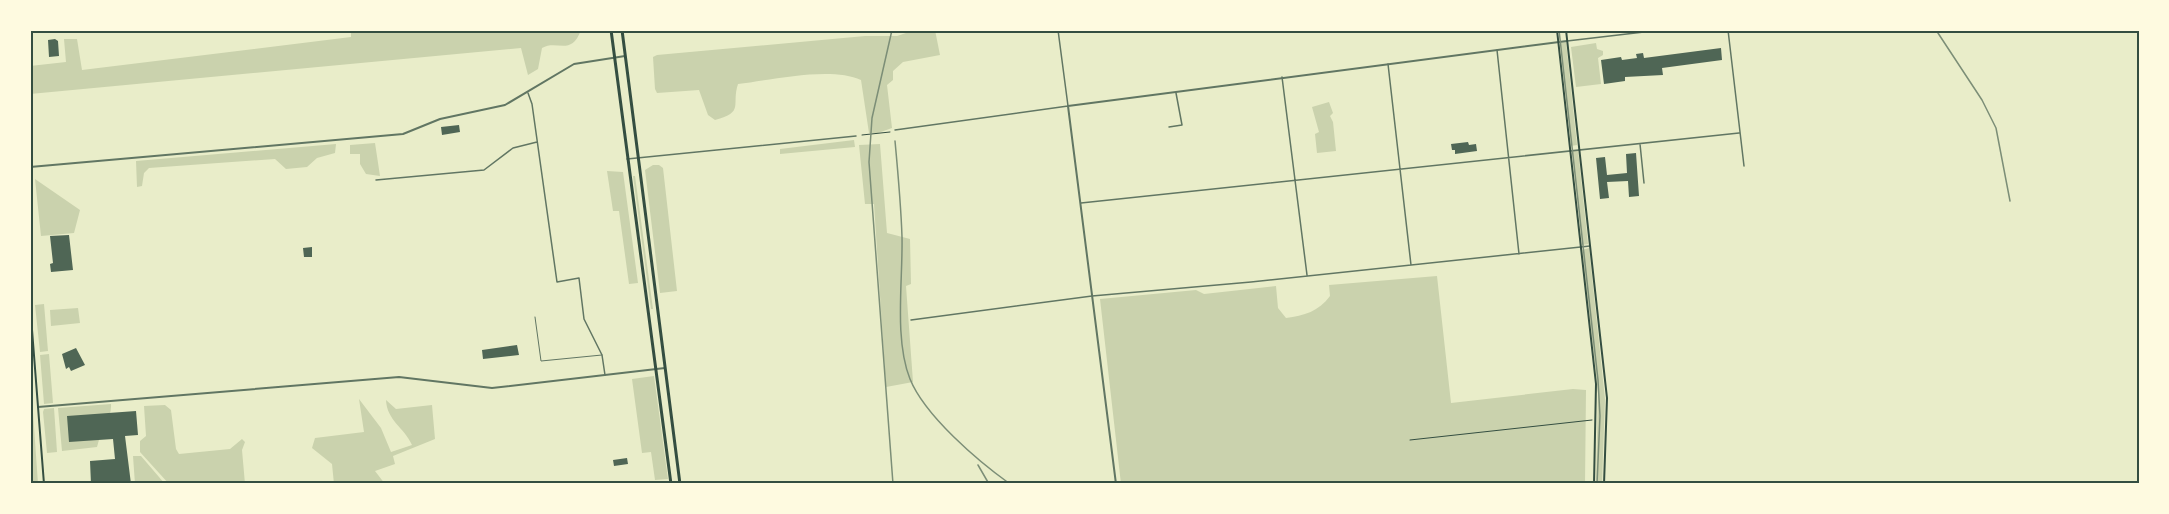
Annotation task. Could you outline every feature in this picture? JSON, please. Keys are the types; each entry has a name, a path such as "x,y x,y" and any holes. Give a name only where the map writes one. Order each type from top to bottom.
{"main road":[{"path":"610,30 671,484"},
{"path":"622,30 680,484"},
{"path":"1557,30 1596,384 1594,484"},
{"path":"1566,30 1607,398 1604,484"},
{"path":"30,304 44,484"},
{"path":"653,354 663,353"}],"street":[{"path":"1058,30 1116,484"},
{"path":"895,130 1568,40 1661,30"},
{"path":"1728,30 1744,166"},
{"path":"1497,50 1519,254"},
{"path":"30,167 400,135 440,119 501,107 574,64 625,56"},
{"path":"1388,64 1398,168 1411,266"},
{"path":"1282,78 1307,276"},
{"path":"1169,127 1182,125 1176,92"},
{"path":"528,93 532,104 557,282 579,278 585,319 602,355 605,376"},
{"path":"1080,203 1570,149 1739,133"},
{"path":"627,159 756,148 856,136"},
{"path":"376,180 484,170 513,148 537,142"},
{"path":"1640,143 1644,183"},
{"path":"911,320 1092,296 1411,266 1591,246"},
{"path":"38,407 399,377 489,389 665,368"}],"lane":[{"path":"535,317 540,361 602,355"}],"path":[{"path":"856,136 880,135 895,130"},
{"path":"1410,440 1597,420"}],"green space":[{"path":"351,30 581,30 573,43 542,48 538,69 528,75 521,48 30,94 30,66 66,62 64,39 77,39 82,70 351,37"},
{"path":"915,30 935,30 940,55 903,62 893,71 893,80 887,85 892,128 878,133 869,133 861,80 848,76 801,75 738,84 734,111 715,120 708,115 699,90 657,93 655,89 653,57 657,55 865,36 897,36"},
{"path":"1566,42 1577,145 1571,146 1560,43"},
{"path":"1596,43 1597,49 1603,51 1603,55 1598,58 1601,84 1576,87 1571,47"},
{"path":"1329,102 1333,113 1330,116 1333,122 1336,151 1317,153 1315,134 1319,132 1312,107"},
{"path":"854,140 855,147 780,154 780,149"},
{"path":"375,143 380,176 366,174 360,164 360,154 350,154 350,145"},
{"path":"336,144 335,153 317,158 307,167 286,169 275,159 149,168 144,173 142,186 137,187 136,161"},
{"path":"880,144 887,233 910,239 911,284 906,286 913,382 886,387 874,204 865,204 859,145"},
{"path":"1572,150 1578,150 1588,244 1582,245"},
{"path":"653,165 663,168 677,291 660,293 645,170"},
{"path":"607,171 623,172 638,283 629,284 619,211 613,211"},
{"path":"633,176 635,176 653,309 651,309"},
{"path":"35,179 80,210 74,233 41,236"},
{"path":"1589,248 1605,399 1602,484 1596,484 1598,393 1582,250"},
{"path":"1437,276 1451,403 1573,389 1586,390 1585,484 1121,484 1100,299 1196,290 1204,294 1276,286 1278,308 1286,318 1299,316 1316,309 1330,296 1329,285"},
{"path":"44,304 48,351 40,352 35,305"},
{"path":"78,308 80,323 51,326 50,310"},
{"path":"49,354 53,403 44,404 40,355"},
{"path":"30,369 38,484 30,484"},
{"path":"654,376 668,479 655,480 651,452 642,453 632,379"},
{"path":"359,399 381,428 391,452 412,445 389,413 386,400 396,409 432,405 435,439 393,456 395,464 375,471 385,484 334,484 332,464 312,448 315,438 364,432"},
{"path":"111,404 110,415 97,447 62,451 58,408"},
{"path":"165,405 171,410 176,449 179,454 230,449 242,439 245,442 242,450 245,484 169,484 140,452 140,441 146,436 144,406"},
{"path":"54,408 57,452 47,453 43,412 44,409"},
{"path":"133,456 141,456 165,484 135,484"}],"building":[{"path":"48,40 58,41 59,56 49,57"},
{"path":"1721,48 1722,60 1662,68 1663,75 1625,77 1625,81 1604,84 1601,60 1621,57 1622,60 1637,58 1636,54 1643,53 1644,58"},
{"path":"459,125 460,132 442,135 441,127"},
{"path":"1468,142 1469,145 1476,144 1477,151 1455,154 1455,150 1452,150 1451,144"},
{"path":"1636,153 1639,196 1629,197 1628,181 1607,182 1609,198 1600,199 1596,158 1605,157 1607,175 1627,173 1626,154"},
{"path":"69,235 73,270 51,272 50,264 53,263 50,236"},
{"path":"312,247 312,257 304,257 303,248"},
{"path":"517,345 519,355 483,359 482,350"},
{"path":"76,348 85,365 71,371 69,367 66,369 62,354"},
{"path":"136,411 138,435 125,436 131,484 91,484 90,461 115,459 113,439 69,442 67,416"},
{"path":"627,458 628,464 614,466 613,460"}],"tram line":[{"path":"1559,30 1598,380 1600,416 1597,484"}],"railway":[{"path":"892,30 872,118 869,162 893,484"},
{"path":"1936,30 1982,100 1996,128 2010,201"},
{"path":"895,141 902,237 900,309 902,346 910,379 927,408 954,437 1010,484"},
{"path":"978,465 989,484"}]}
